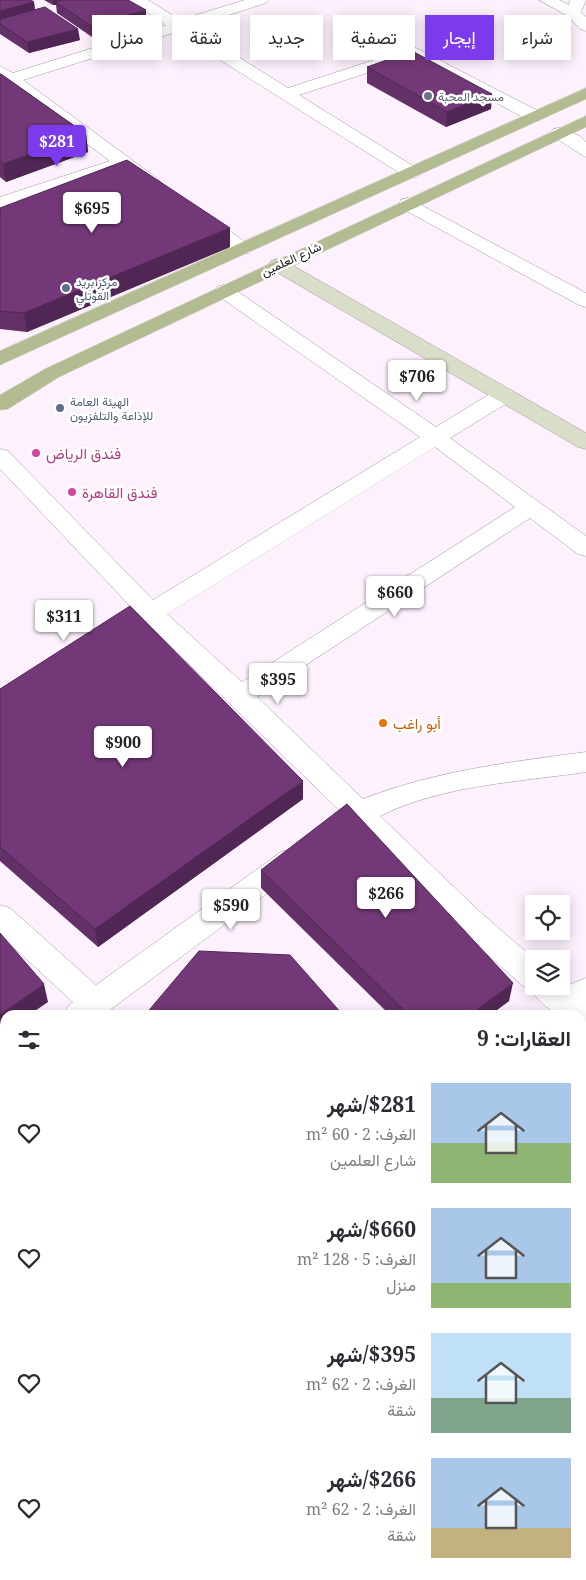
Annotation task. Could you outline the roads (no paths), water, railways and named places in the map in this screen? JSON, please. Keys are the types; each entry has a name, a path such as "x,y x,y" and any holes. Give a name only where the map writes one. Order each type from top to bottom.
{"main road":[{"name":"شارع العلمين","path":"0,359 586,93"},
{"name":"شارع العلمين","path":"0,404 52,373 278,264 586,121"},
{"path":"278,264 586,442"}],"street":[{"path":"137,0 172,22"},
{"path":"213,15 261,0"},
{"path":"547,0 576,7 586,26"},
{"path":"3,77 172,28"},
{"path":"285,94 414,52 534,116"},
{"path":"232,60 412,173"},
{"path":"3,77 163,191"},
{"path":"560,133 574,140 586,152"},
{"path":"0,203 124,162"},
{"path":"408,204 586,301"},
{"path":"187,208 242,249"},
{"path":"224,290 435,437 529,508 586,548"},
{"path":"117,633 504,395"},
{"path":"0,456 150,612 240,696 468,919 525,969"},
{"path":"240,696 529,508"},
{"path":"0,917 87,1009 316,842 359,813 407,795 453,782 586,762"}],"place":[{"name":"مسجد المحبة","path":"428,96"},
{"name":"مركز بريد القوتلي","path":"66,288"},
{"name":"الهيئة العامة للإذاعة والتلفزيون","path":"60,408"},
{"name":"فندق الرياض","path":"36,453"},
{"name":"فندق القاهرة","path":"72,492"},
{"name":"أبو راغب","path":"383,723"}]}
